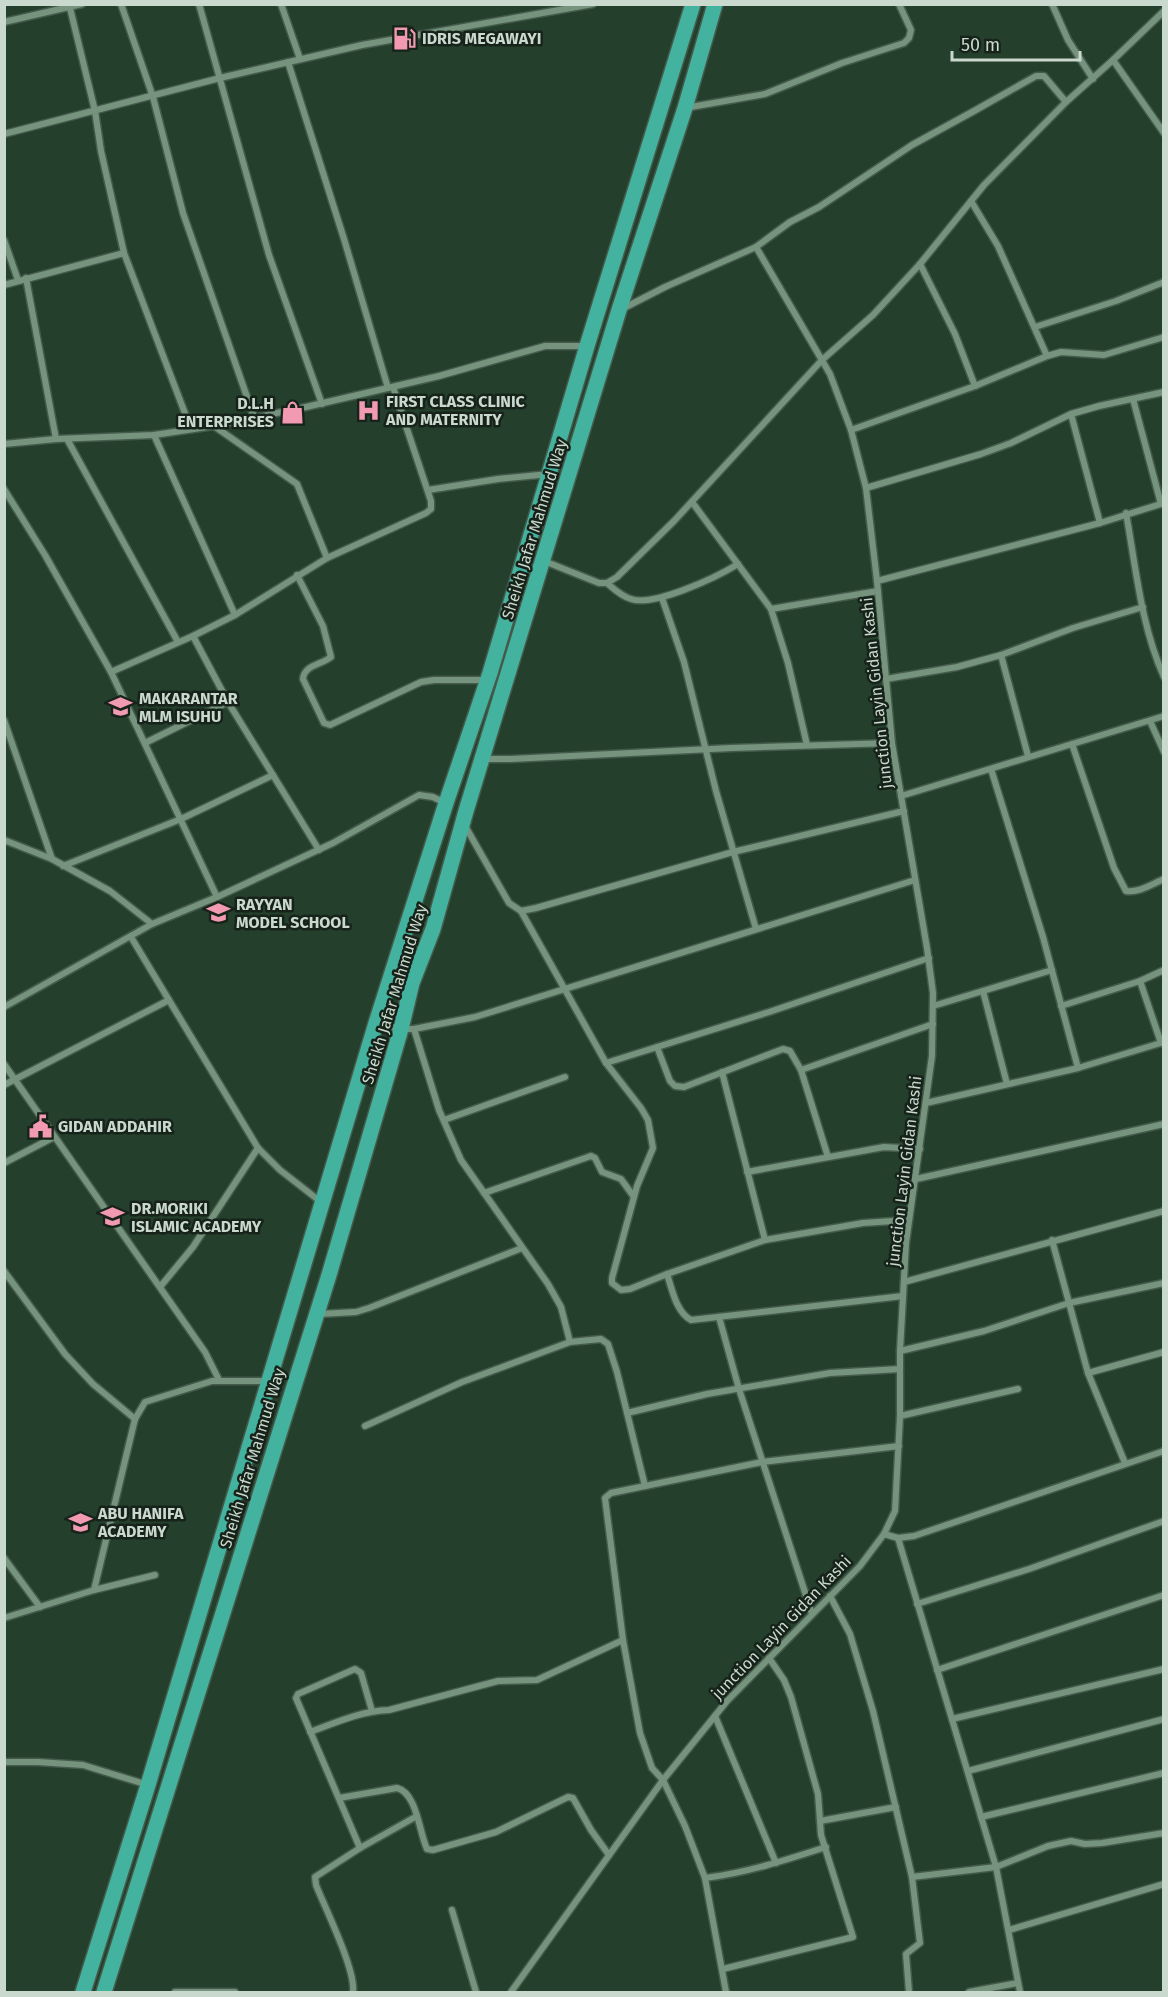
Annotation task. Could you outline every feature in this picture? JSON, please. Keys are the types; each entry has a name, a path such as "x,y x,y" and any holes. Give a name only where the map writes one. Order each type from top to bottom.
{"main road":[{"name":"Sheikh Jafar Mahmud Way","path":"83,1992 148,1785 376,1023 488,680 587,346 693,4"},
{"name":"Sheikh Jafar Mahmud Way","path":"104,1992 407,1029 412,983 433,929 482,759 619,310 685,108 715,4"}],"street":[{"path":"4,22 82,4"},
{"path":"121,4 153,97 183,213 254,417"},
{"path":"199,4 268,255 322,404"},
{"path":"281,4 300,59"},
{"path":"4,134 220,78 362,45 593,4"},
{"path":"685,108 765,94 842,63 904,43 909,38 911,30 899,4"},
{"path":"1052,4 1068,40 1093,79"},
{"path":"70,8 95,111 102,160 124,253 191,429"},
{"path":"543,560 599,583 607,583 617,577 692,502 822,360 873,315 920,264 971,201 1066,102 1164,11"},
{"path":"1113,60 1160,120 1164,133"},
{"path":"111,672 236,615 327,558 431,509 428,490 391,387 288,62"},
{"path":"619,310 697,272 756,247 790,222 819,207 912,144 1036,76 1044,76 1066,102"},
{"path":"971,201 998,246 1047,356"},
{"path":"4,240 18,280"},
{"name":"junction Layin Gidan Kashi","path":"511,1992 663,1780 727,1701 860,1566 884,1534 895,1511 904,1282 909,1220 932,1056 933,993 892,743 878,582 866,488 851,430 830,374 756,247"},
{"path":"4,285 124,253"},
{"path":"920,264 955,334 975,386"},
{"path":"26,278 56,439"},
{"path":"1035,327 1116,301 1164,282"},
{"path":"851,430 975,386 1047,356 1075,351 1104,355 1164,337"},
{"path":"4,444 56,439 154,435 214,426 322,404 545,346 587,346"},
{"path":"866,488 981,454 1011,443 1071,414 1164,393"},
{"path":"878,582 1100,523 1162,503 1133,399"},
{"path":"1071,414 1100,523"},
{"path":"214,426 297,484 327,558"},
{"path":"154,435 236,615"},
{"path":"67,439 178,642"},
{"path":"428,490 549,474"},
{"path":"4,489 45,555 111,672 217,897"},
{"path":"692,502 771,609 788,663 807,746"},
{"path":"1126,513 1143,607 1156,660 1164,677"},
{"path":"607,583 631,599 640,601 662,598 718,576 738,564"},
{"path":"297,575 323,626 331,657 305,670 303,675 303,680 324,723 330,725 421,682 488,680"},
{"path":"771,609 849,594 878,591"},
{"path":"662,598 684,662 716,791 756,929"},
{"path":"886,680 1001,656 1073,628 1143,607"},
{"path":"193,636 228,702 319,850"},
{"path":"1001,656 1028,756"},
{"path":"145,743 228,702"},
{"path":"901,796 1164,717"},
{"path":"4,720 52,859"},
{"path":"1150,722 1164,753"},
{"path":"482,759 892,743"},
{"path":"1072,744 1114,868 1126,891 1141,889 1164,879"},
{"path":"991,770 1052,970 1078,1068"},
{"path":"63,866 181,819 273,775"},
{"path":"4,1007 152,924 319,850 419,795 433,797 446,803"},
{"path":"521,911 734,852 904,811"},
{"path":"463,823 509,903 521,911 606,1063 642,1108 648,1120 653,1148 634,1197 612,1283 621,1290 630,1289 666,1274 765,1240 863,1223 909,1220"},
{"path":"4,840 52,859 110,891 152,924"},
{"path":"376,1023 407,1029 475,1017 915,880"},
{"path":"132,937 258,1148 280,1170 322,1202"},
{"path":"606,1063 769,1012 929,958"},
{"path":"933,1006 1052,970"},
{"path":"1061,1006 1140,981 1164,970"},
{"path":"926,1103 1078,1068 1162,1043 1140,981"},
{"path":"983,991 1007,1084"},
{"path":"4,1085 169,1000"},
{"path":"801,1070 933,1024"},
{"path":"407,1029 461,1160 539,1270 561,1307 570,1342"},
{"path":"657,1047 670,1081 675,1086 684,1087 783,1049 790,1051 801,1070 828,1157"},
{"path":"4,1064 205,1352 219,1380"},
{"path":"722,1072 765,1240"},
{"path":"444,1120 564,1077"},
{"path":"916,1179 1164,1124"},
{"path":"4,1163 54,1137"},
{"path":"747,1172 884,1147 920,1149"},
{"path":"160,1287 199,1238 258,1148"},
{"path":"484,1193 591,1156 595,1158 602,1172 621,1179 634,1197"},
{"path":"904,1282 1164,1211"},
{"path":"1052,1240 1088,1373 1125,1463"},
{"path":"316,1314 356,1312 369,1308 522,1248"},
{"path":"4,1272 65,1354 93,1384 135,1419"},
{"path":"666,1274 680,1309 684,1316 691,1320 903,1296"},
{"path":"900,1351 984,1331 1069,1303 1164,1283"},
{"path":"719,1317 739,1389 812,1614"},
{"path":"365,1426 462,1382 570,1342 601,1339 608,1344 645,1486"},
{"path":"1088,1373 1164,1352"},
{"path":"627,1413 739,1389 843,1371 900,1369"},
{"path":"94,1590 135,1419 145,1402 219,1380 268,1381"},
{"path":"900,1416 1018,1389"},
{"path":"726,1992 705,1878 685,1826 663,1780 652,1768 640,1733 623,1640 605,1498 611,1493 762,1462 899,1446"},
{"path":"884,1534 898,1538 914,1536 1164,1451"},
{"path":"917,1605 1029,1569 1164,1521"},
{"path":"898,1538 996,1867 1020,1992"},
{"path":"4,1558 40,1607"},
{"path":"4,1618 94,1590 154,1575"},
{"path":"937,1670 1164,1595"},
{"path":"830,1596 850,1634 858,1659 873,1712 912,1877 920,1943 906,1954 909,1992"},
{"path":"310,1732 372,1711 389,1710 498,1681 537,1680 623,1640"},
{"path":"723,1969 853,1937 821,1834 818,1794 791,1696 784,1680 769,1658"},
{"path":"360,1848 297,1702 298,1694 355,1669 360,1672 372,1711"},
{"path":"952,1719 1164,1669"},
{"path":"715,1716 776,1863"},
{"path":"968,1771 1164,1719"},
{"path":"4,1762 83,1765 148,1785"},
{"path":"981,1817 1164,1773"},
{"path":"339,1798 403,1789 408,1794 417,1816 427,1849 433,1850 496,1832 568,1797 573,1798 591,1830 609,1855"},
{"path":"820,1821 896,1807"},
{"path":"353,1992 354,1986 349,1967 316,1885 315,1877 417,1816"},
{"path":"912,1877 996,1867 1048,1846 1071,1841 1085,1844 1102,1843 1164,1833"},
{"path":"705,1878 728,1875 776,1863 826,1847"},
{"path":"1009,1930 1164,1884"},
{"path":"452,1910 476,1992"},
{"path":"969,1992 1018,1983"},
{"path":"175,1992 235,1992"}],"place":[{"name":"IDRIS MEGAWAYI","path":"404,38"},
{"name":"FIRST CLASS CLINIC AND MATERNITY","path":"368,410"},
{"name":"D.L.H ENTERPRISES","path":"292,412"},
{"name":"MAKARANTAR MLM ISUHU","path":"121,707"},
{"name":"RAYYAN MODEL SCHOOL","path":"218,913"},
{"name":"GIDAN ADDAHIR","path":"40,1126"},
{"name":"DR.MORIKI ISLAMIC ACADEMY","path":"113,1217"},
{"name":"ABU HANIFA ACADEMY","path":"80,1522"}]}
